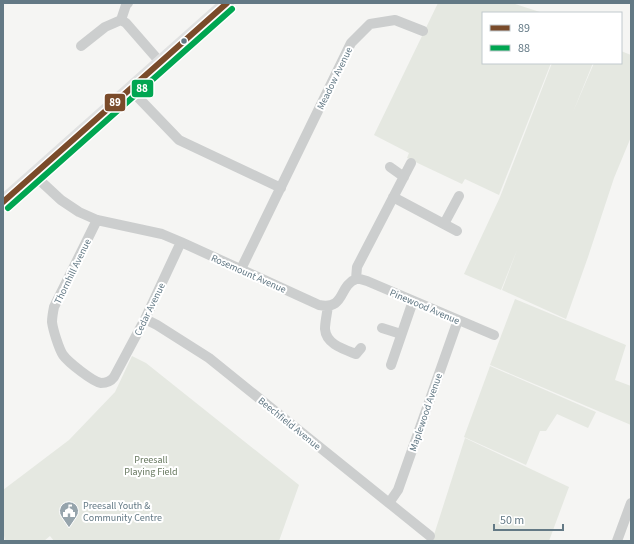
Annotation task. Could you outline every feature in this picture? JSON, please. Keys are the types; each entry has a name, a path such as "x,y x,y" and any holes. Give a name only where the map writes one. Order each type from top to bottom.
{"street":[{"path":"81,46 105,27 121,20 128,3"},
{"path":"3,202 227,3"},
{"path":"121,20 126,23 160,62"},
{"name":"Meadow Avenue","path":"241,269 351,43 370,24 395,20 423,31"},
{"path":"130,89 179,140 281,188"},
{"path":"361,348 356,354 342,349 331,342 325,329 328,306 335,304 340,299 347,285 356,279 357,267 411,163"},
{"path":"390,167 404,177"},
{"name":"Rosemount Avenue","path":"34,175 61,200 79,212 97,220 162,234 320,305 328,306"},
{"path":"444,224 459,196"},
{"path":"393,198 457,231"},
{"name":"Thornhill Avenue","path":"97,220 54,307 52,322 60,349 70,362 94,380 101,383 112,380 114,377"},
{"name":"Cedar Avenue","path":"114,377 145,319 181,242"},
{"name":"Pinewood Avenue","path":"356,279 367,281 494,335"},
{"path":"390,365 413,301"},
{"name":"Beechfield Avenue","path":"145,319 209,358 430,536"},
{"name":"Maplewood Avenue","path":"389,502 398,490 458,320"},
{"path":"382,328 401,334"},
{"path":"617,541 631,504"}],"green space":[{"path":"438,3 512,3 540,12 482,12 482,64 551,64 499,195 465,179 462,184 407,158 409,153 374,135"},
{"path":"622,51 631,55 631,137 614,178 566,319 502,290 517,250 501,290 464,274 500,197 552,64 593,64 573,112 594,64 622,64"},
{"path":"515,299 626,345 615,380 631,386 631,425 490,365"},
{"name":"Preesall Playing Field","path":"132,356 146,363 299,485 279,541 54,541 50,536 44,541 5,541 3,530 3,490 69,440 115,392"},
{"path":"490,366 596,412 588,428 557,414 546,431 540,431 526,465 464,437"},
{"path":"465,438 569,487 549,541 432,541"}],"transit line":[{"name":"89","path":"3,202 227,3"},
{"name":"88","path":"8,208 232,9"}],"place":[{"name":"Preesall Youth & Community Centre","path":"69,528"}]}
